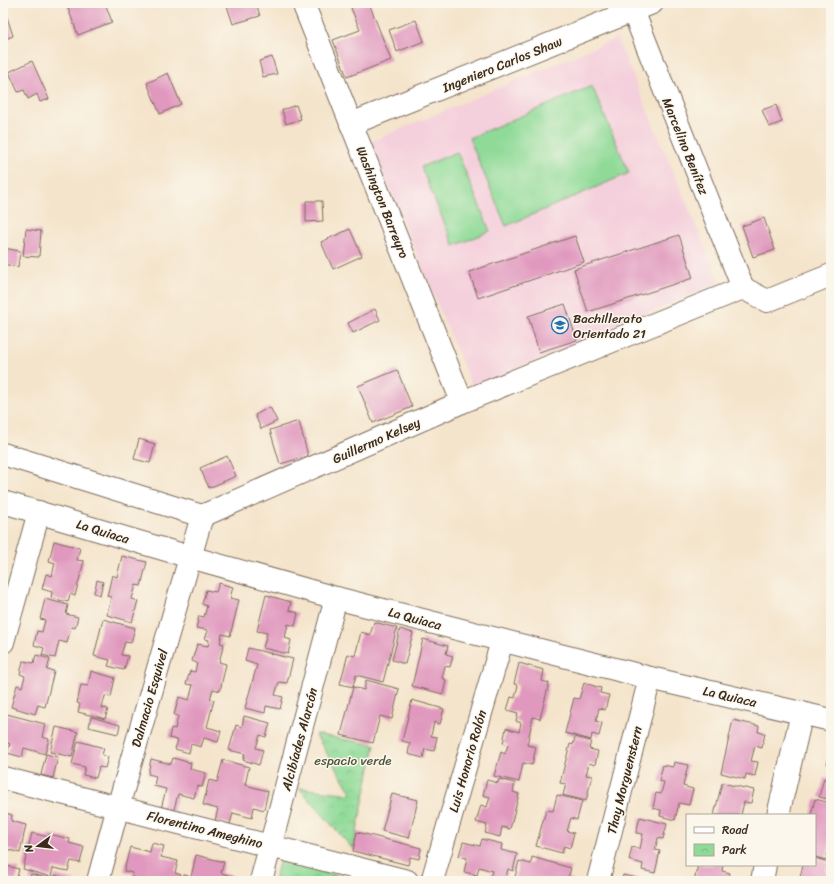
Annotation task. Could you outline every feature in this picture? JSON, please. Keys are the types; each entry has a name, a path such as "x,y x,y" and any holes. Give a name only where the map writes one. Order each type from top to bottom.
{"street":[{"name":"Washington Barreyro","path":"304,3 462,402"},
{"name":"Ingeniero Carlos Shaw","path":"351,124 638,6"},
{"name":"Marcelino Benítez","path":"638,6 743,288"},
{"path":"743,288 768,301 831,275"},
{"name":"Guillermo Kelsey","path":"202,516 462,402 743,288"},
{"path":"3,454 202,516"},
{"name":"La Quiaca","path":"3,502 336,598 650,678 831,720"},
{"path":"3,642 39,512"},
{"name":"Dalmacio Esquivel","path":"98,881 202,516"},
{"name":"Alcibíades Alarcón","path":"261,881 336,598"},
{"name":"Luis Honorio Rolón","path":"432,881 502,641"},
{"name":"Thay Morguenstern","path":"598,881 650,678"},
{"path":"778,814 802,713"},
{"name":"Florentino Ameghino","path":"3,778 407,881"},
{"path":"762,881 766,866"}],"shaded area":[{"path":"617,38 720,283 472,387 370,142"}],"green space":[{"path":"592,86 629,173 506,226 469,138"},
{"path":"457,152 490,231 454,246 421,167"},
{"name":"espacio verde","path":"315,734 375,745 353,849 299,788 352,794"},
{"path":"280,860 356,881 274,881"}],"building":[{"path":"66,3 105,3 112,22 78,35"},
{"path":"226,3 256,3 260,16 233,24"},
{"path":"369,3 391,60 347,77 333,40 360,30 351,8"},
{"path":"7,17 13,36 3,40 3,19"},
{"path":"416,20 424,41 397,52 389,30"},
{"path":"272,57 277,74 263,77 259,61"},
{"path":"32,61 49,99 40,102 37,94 28,99 24,90 18,92 9,72"},
{"path":"168,73 181,104 160,114 147,83"},
{"path":"296,105 301,119 286,124 282,110"},
{"path":"776,105 782,122 769,127 762,110"},
{"path":"306,201 322,201 323,221 306,222"},
{"path":"764,218 775,250 753,257 742,226"},
{"path":"26,229 41,231 39,257 23,256"},
{"path":"350,229 362,256 333,269 321,242"},
{"path":"679,235 693,278 588,312 574,269"},
{"path":"575,236 584,262 478,298 469,272"},
{"path":"3,248 20,251 18,267 3,264"},
{"path":"565,304 577,340 539,352 528,316"},
{"path":"375,309 380,320 353,333 348,323"},
{"path":"397,370 412,407 373,423 358,386"},
{"path":"270,407 277,421 261,429 255,415"},
{"path":"299,421 308,456 280,464 270,430"},
{"path":"139,439 155,444 150,463 134,459"},
{"path":"227,456 236,476 209,488 200,468"},
{"path":"54,541 80,548 77,560 84,561 75,596 70,594 68,602 51,598 52,592 42,589 46,574 52,576 55,563 49,561"},
{"path":"122,556 147,562 141,586 136,585 132,599 138,601 132,622 107,615 111,597 107,596 112,575 117,577"},
{"path":"97,580 103,582 100,595 94,593"},
{"path":"219,583 233,587 230,598 239,600 230,636 222,634 220,643 224,644 219,662 226,664 220,691 213,689 210,699 214,700 207,727 221,731 218,742 204,738 201,747 191,744 189,753 175,749 178,740 169,738 171,728 175,729 178,716 174,715 179,697 189,700 193,685 186,684 190,671 195,672 197,663 192,661 197,644 208,646 209,640 205,639 208,630 196,628 199,616 204,617 207,606 202,604 206,590 216,592"},
{"path":"266,595 291,602 289,610 298,613 295,626 288,624 285,638 291,640 288,654 263,648 267,633 257,631"},
{"path":"45,599 68,605 66,614 78,617 75,628 71,627 67,643 59,641 55,658 42,655 44,648 34,645 37,631 42,632 45,620 40,619"},
{"path":"103,619 135,628 131,643 125,642 121,655 128,656 124,670 108,666 110,660 94,656"},
{"path":"374,622 397,628 383,682 356,675 353,687 340,684 348,654 355,656 361,632 370,635"},
{"path":"400,629 413,633 405,664 392,660"},
{"path":"423,639 448,646 446,654 453,656 450,667 445,666 442,678 446,680 443,694 412,686"},
{"path":"248,648 293,659 287,683 279,682 275,695 283,697 280,709 266,706 265,713 245,708 257,665 245,661"},
{"path":"36,655 50,659 47,670 54,671 45,707 38,705 35,714 11,707 17,685 22,687 25,676 20,674 23,661 34,663"},
{"path":"519,663 544,670 542,681 549,683 540,719 533,717 527,745 536,747 532,765 523,763 519,782 494,776 501,752 505,754 508,745 503,743 506,728 519,732 521,723 516,721 518,713 507,710 511,697 515,698 518,685 514,684"},
{"path":"91,671 115,678 111,697 105,696 102,708 108,709 105,719 78,712 80,704 77,703 81,685 88,686"},
{"path":"366,680 399,689 392,719 380,716 373,743 341,735 353,687 364,690"},
{"path":"584,683 601,688 600,693 609,695 605,710 599,708 596,721 602,723 599,736 592,734 591,740 565,733 574,698 579,699"},
{"path":"412,700 444,709 440,724 434,722 431,736 437,737 434,751 425,749 423,758 408,754 410,743 402,741"},
{"path":"3,713 45,724 42,737 49,739 45,754 24,748 22,757 7,753 10,744 3,742"},
{"path":"244,716 270,723 266,737 260,735 256,748 263,750 259,765 243,760 245,754 229,750 236,725 242,727"},
{"path":"91,717 120,725 118,734 89,727"},
{"path":"733,720 759,726 758,732 765,733 762,748 755,746 751,761 758,762 755,776 746,774 745,779 721,773"},
{"path":"56,727 78,732 72,757 50,752"},
{"path":"575,737 591,741 589,749 598,751 595,765 589,763 586,775 592,776 586,801 563,795 566,784 560,783 570,744 573,745"},
{"path":"78,741 104,748 102,755 108,757 105,768 99,767 96,778 83,775 85,767 72,764"},
{"path":"830,749 831,750 831,765 827,764"},
{"path":"46,754 58,757 53,778 41,775"},
{"path":"173,758 191,763 190,769 206,773 202,787 197,786 194,798 178,794 173,813 161,809 166,789 154,786 156,776 148,774 151,759 171,764"},
{"path":"223,760 249,767 245,785 268,791 264,810 254,807 252,818 233,813 230,824 215,821 218,809 203,805 209,780 217,782"},
{"path":"674,762 688,765 683,786 693,789 689,805 679,803 675,820 660,816 661,810 653,808 656,793 661,794 664,782 659,781 663,765 673,767"},
{"path":"831,770 831,800 819,797 824,778 828,779"},
{"path":"499,779 515,783 513,792 519,794 510,829 502,827 500,837 485,833 487,825 476,822 481,805 487,807 490,797 483,795 487,780 498,783"},
{"path":"722,783 754,790 751,803 744,802 741,814 714,814"},
{"path":"392,794 418,800 409,838 382,831"},
{"path":"557,795 582,801 577,820 571,818 567,831 574,833 570,848 564,846 562,853 536,846 546,810 553,811"},
{"path":"815,799 831,803 831,839 826,860 816,857 816,814 811,814"},
{"path":"3,812 12,815 11,821 26,825 20,853 3,848"},
{"path":"640,817 667,824 663,839 658,838 655,850 660,851 655,873 642,870 643,864 629,860 632,847 640,849 643,834 636,833"},
{"path":"357,832 421,848 419,859 410,857 408,865 353,851"},
{"path":"32,833 48,837 49,834 70,839 69,843 84,847 80,863 71,861 68,871 53,868 51,877 23,869"},
{"path":"482,839 502,844 501,850 517,854 513,871 508,869 505,881 490,878 492,871 479,867 477,875 464,872 467,858 459,856 463,842 480,846"},
{"path":"152,843 164,846 161,857 178,861 175,873 181,875 179,881 131,881 133,873 124,871 130,847 150,852"},
{"path":"196,855 224,862 221,873 235,877 234,881 183,881 184,875 191,877"},
{"path":"532,857 571,868 568,878 573,881 514,881 519,861 531,864"},
{"path":"816,858 828,862 826,871 831,872 831,881 799,881 803,866 816,866"},
{"path":"3,865 19,869 16,881 5,878 3,881"},
{"path":"698,866 723,866 722,871 730,873 728,881 694,881"},
{"path":"31,874 54,880 55,875 76,881 29,881"},
{"path":"623,875 646,880 646,881 622,881"}],"place":[{"name":"Bachillerato Orientado 21","path":"560,325"}]}
